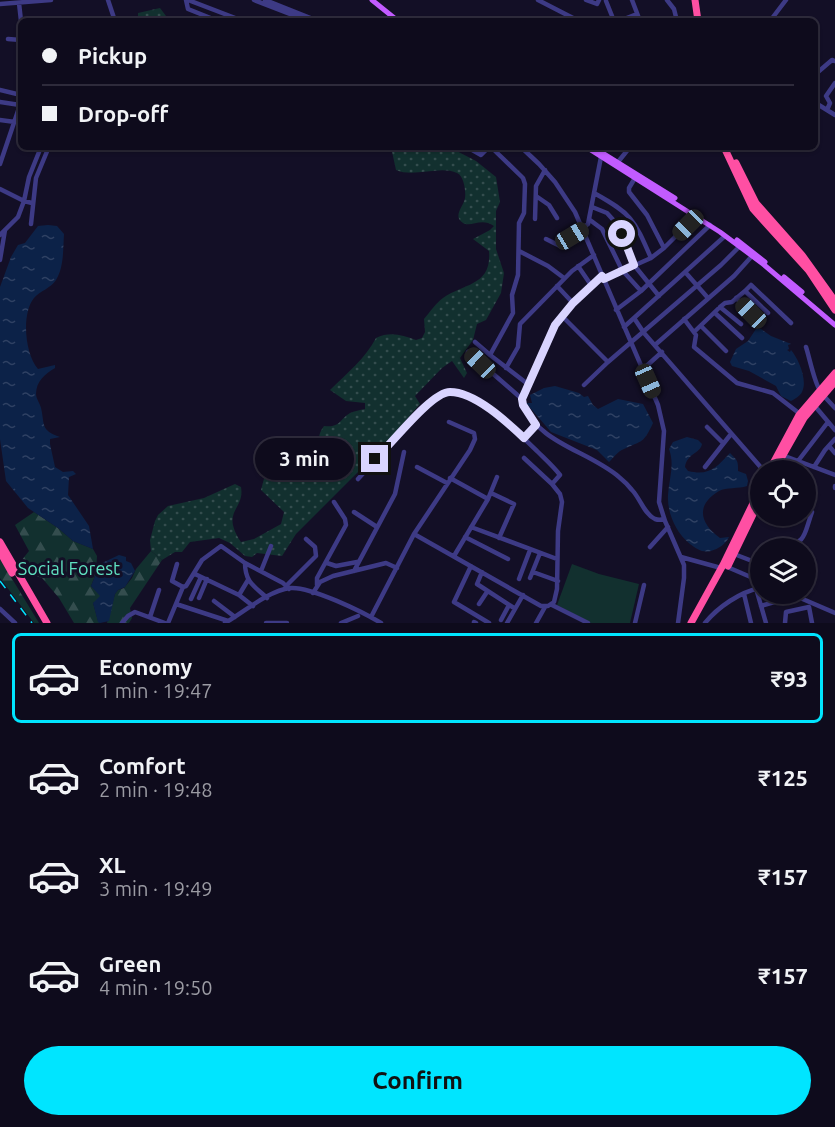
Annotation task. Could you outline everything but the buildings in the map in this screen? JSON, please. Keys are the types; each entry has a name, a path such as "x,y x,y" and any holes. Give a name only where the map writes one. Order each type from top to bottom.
{"highway":[{"path":"693,0 697,18"},
{"path":"725,150 743,190 757,214 809,271 833,317"},
{"path":"730,150 756,203 815,271 835,300"},
{"path":"780,460 804,418 835,373"},
{"path":"775,460 800,414 835,382"},
{"path":"696,623 750,511"},
{"path":"691,623 734,554 750,521"},
{"path":"0,542 47,623"},
{"path":"1,554 42,623"}],"main road":[{"path":"372,0 394,18"},
{"path":"590,150 710,225 833,317"},
{"path":"598,150 722,229 833,317"}],"street":[{"path":"0,4 51,0"},
{"path":"108,0 114,18"},
{"path":"210,18 189,10 186,7 187,0 235,18"},
{"path":"254,0 300,18"},
{"path":"265,0 310,18"},
{"path":"538,0 573,18"},
{"path":"586,0 608,1 615,18"},
{"path":"632,0 639,18"},
{"path":"667,0 674,9 676,18"},
{"path":"772,18 786,0"},
{"path":"19,3 21,18"},
{"path":"625,18 637,14"},
{"path":"8,39 18,40"},
{"path":"818,72 832,60 835,62"},
{"path":"827,110 830,105 826,96 835,83"},
{"path":"0,90 18,94"},
{"path":"829,100 834,96"},
{"path":"0,102 18,103"},
{"path":"818,104 835,115"},
{"path":"0,164 18,118"},
{"path":"0,120 15,122"},
{"path":"0,142 8,143"},
{"path":"0,235 18,217 29,177 40,150"},
{"path":"31,224 36,178 48,150"},
{"path":"473,150 481,154 486,150"},
{"path":"490,356 513,313 512,295 518,274 519,223 524,213 524,181 493,150"},
{"path":"524,150 545,170 567,199 583,229 658,405 663,424 659,502 684,566 678,623"},
{"path":"618,162 628,150"},
{"path":"546,238 560,246 583,229 590,220 601,157"},
{"path":"535,219 536,186 545,170"},
{"path":"635,178 629,192 647,215 664,249"},
{"path":"0,189 32,203"},
{"path":"594,194 616,205 628,215 637,228 651,258"},
{"path":"536,196 549,205 557,218"},
{"path":"592,207 607,213 616,223 628,246 634,265 659,296"},
{"path":"522,399 555,325 573,303 591,285 651,258 664,249 696,216"},
{"path":"590,220 602,229 622,270 641,291"},
{"path":"616,310 649,284 710,225"},
{"path":"0,260 5,230"},
{"path":"624,327 725,236"},
{"path":"584,385 740,246"},
{"path":"519,251 548,266 564,278"},
{"path":"506,368 518,347 520,324 564,278 594,255"},
{"path":"655,345 734,276 752,256"},
{"path":"578,266 591,285"},
{"path":"686,273 708,298"},
{"path":"694,332 720,307 725,303 731,303 751,285 791,322"},
{"path":"557,286 573,303"},
{"path":"745,291 768,313"},
{"path":"736,298 751,313"},
{"path":"720,307 741,324"},
{"path":"715,313 742,338"},
{"path":"562,315 608,362"},
{"path":"634,318 644,333 754,460"},
{"path":"684,319 696,335 694,347 737,383 773,393 800,414"},
{"path":"701,326 726,351"},
{"path":"475,342 529,385"},
{"path":"806,347 815,383 835,408"},
{"path":"468,352 522,399 527,413 536,425 556,441 580,452 618,477 633,490 652,517 664,519"},
{"path":"642,369 662,352"},
{"path":"358,479 425,405 448,392 457,393 488,407 524,438 560,475 552,484"},
{"path":"814,405 835,430"},
{"path":"370,617 414,534 470,450 475,436 471,431 449,422"},
{"path":"799,460 828,422"},
{"path":"524,438 536,425"},
{"path":"707,427 723,443"},
{"path":"705,467 731,434"},
{"path":"816,464 835,439"},
{"path":"828,446 835,453"},
{"path":"354,571 397,490 404,452"},
{"path":"782,455 795,460"},
{"path":"524,458 552,484 560,494 562,502 557,559 557,595 552,605"},
{"path":"417,467 447,483"},
{"path":"816,468 835,475"},
{"path":"454,556 488,499 497,477"},
{"path":"450,478 488,499"},
{"path":"491,493 514,504 499,538"},
{"path":"317,585 317,578 346,525 345,519 334,502"},
{"path":"354,512 377,527"},
{"path":"471,527 557,559"},
{"path":"650,547 668,527"},
{"path":"414,534 545,607 552,605 588,623"},
{"path":"465,537 508,558"},
{"path":"176,604 226,622 288,587 316,556 315,547 306,539"},
{"path":"177,564 172,580 183,586 188,585 206,556 221,546 245,563 288,587 313,593 381,623"},
{"path":"261,571 271,546"},
{"path":"519,579 530,550"},
{"path":"530,578 540,553"},
{"path":"734,554 750,559"},
{"path":"681,557 724,567 750,577"},
{"path":"327,563 336,566 357,562"},
{"path":"245,563 245,574 248,580 267,598"},
{"path":"313,593 317,585 326,578 386,564 398,568"},
{"path":"471,566 454,602 489,623"},
{"path":"482,572 476,583 511,607"},
{"path":"532,572 558,581"},
{"path":"195,574 239,596 253,606"},
{"path":"199,598 204,578"},
{"path":"191,599 204,578"},
{"path":"239,596 248,580"},
{"path":"635,623 644,585"},
{"path":"122,623 135,612 167,623 183,586"},
{"path":"150,617 159,590"},
{"path":"479,604 487,591"},
{"path":"705,623 713,614 750,592"},
{"path":"744,594 752,623 765,621 761,606 767,604"},
{"path":"501,620 523,595"},
{"path":"214,601 235,617"},
{"path":"808,604 812,623"},
{"path":"785,623 786,612 808,604 835,613"},
{"path":"507,623 511,607"},
{"path":"536,623 545,607"},
{"path":"0,611 12,623"},
{"path":"341,623 359,614"},
{"path":"353,623 359,614"},
{"path":"573,623 578,620"},
{"path":"266,623 287,623"}],"green space":[{"path":"160,8 166,16 174,18 138,18 138,13"},
{"path":"392,150 455,150 476,161 496,177 500,202 496,211 496,249 504,273 501,293 486,320 477,324 473,340 460,358 467,373 464,378 452,361 442,368 415,396 420,404 377,453 296,534 282,556 257,553 252,557 245,556 230,543 219,538 190,542 182,552 175,552 162,560 151,551 150,540 158,515 168,506 204,498 235,484 241,487 241,495 233,523 241,542 254,539 281,524 284,512 261,490 266,471 263,452 282,451 323,473 334,474 337,467 322,448 320,432 324,426 336,425 350,413 365,409 365,403 346,401 330,390 361,359 376,338 391,334 416,340 422,338 425,332 424,319 438,302 475,282 486,271 489,251 473,239 494,226 485,222 466,224 460,220 459,214 465,195 461,177 457,173 443,170 411,173 396,170"},
{"name":"Social Forest","path":"34,512 73,541 93,549 97,556 96,573 91,586 101,596 93,603 100,623 74,623 59,598 42,578 30,574 21,561 29,551 15,525"},
{"name":"Social Forest","path":"151,551 162,560 130,608 132,618 129,623 107,623 115,594 124,588"},
{"name":"Social Forest","path":"0,559 39,623 34,623 0,578"},
{"path":"572,564 599,574 639,584 630,623 591,623 557,605"}],"water":[{"path":"38,226 57,226 64,234 62,264 54,283 36,296 30,305 26,334 30,354 38,369 55,365 55,368 39,382 36,396 44,426 49,432 60,437 50,439 55,467 63,472 73,471 76,474 69,477 68,495 89,526 93,549 73,541 28,508 6,481 0,439 0,287 18,245 25,243"},
{"path":"756,329 761,329 791,344 788,345 787,350 790,352 791,350 797,358 804,387 801,393 791,401 781,396 776,386 749,371 732,366 730,362 736,349 748,341"},
{"path":"555,386 579,393 584,397 588,396 598,409 618,399 643,404 653,423 642,440 620,451 609,462 597,450 551,432 526,403 532,403 530,395 544,388"},
{"path":"687,437 698,440 702,444 686,462 685,467 688,471 712,470 730,453 737,461 738,471 746,474 748,481 747,486 719,491 706,502 703,514 708,527 720,538 729,537 722,546 711,551 700,550 685,539 677,528 669,509 668,495 672,466 669,449 673,442"},
{"path":"119,555 126,557 126,561 131,563 135,571 125,587 115,594 109,621 100,623 93,603 100,596 91,586 100,564"}],"railway":[{"path":"0,581 32,623"}],"route":[{"path":"375,459 425,405 448,392 457,393 488,407 524,438 536,425 531,421 522,399 555,325 584,291 602,276 604,279 634,265 622,234"}]}
